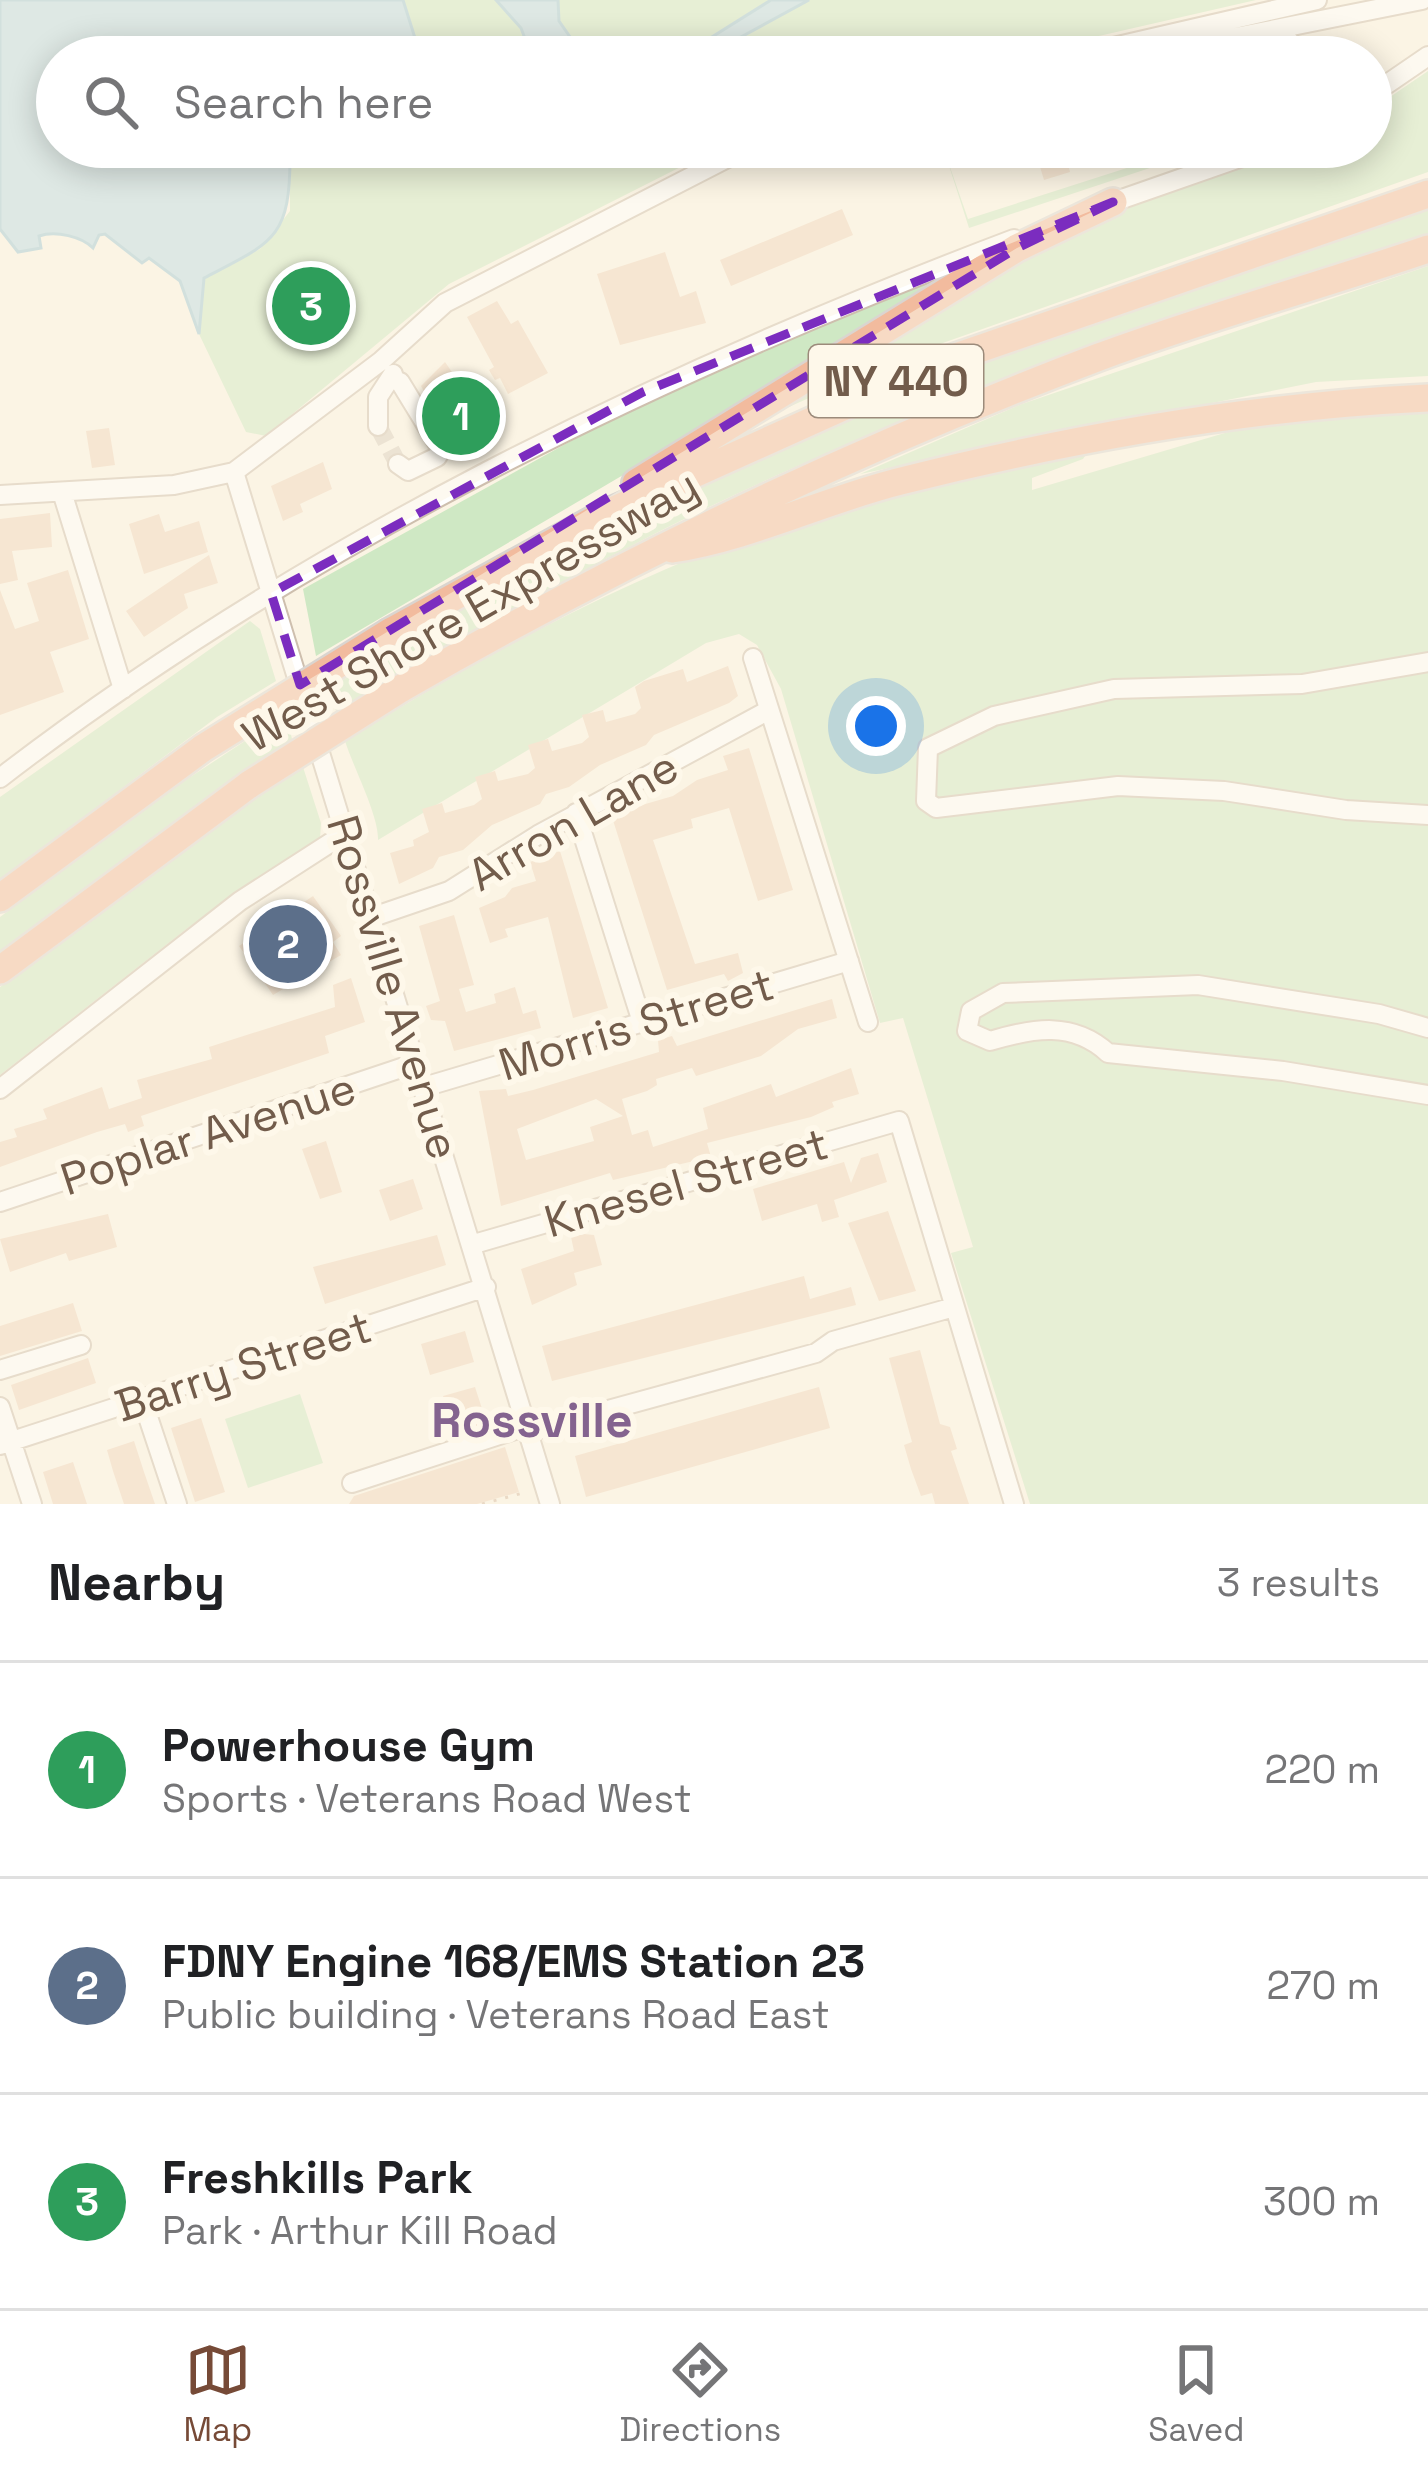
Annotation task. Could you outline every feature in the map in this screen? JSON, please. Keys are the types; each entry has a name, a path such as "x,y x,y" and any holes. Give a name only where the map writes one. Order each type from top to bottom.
{"highway":[{"name":"West Shore Expressway","path":"0,898 203,748 390,632 603,515 905,377 1428,194"},
{"path":"390,632 1017,248 1113,202"},
{"name":"West Shore Expressway","path":"0,970 250,784 400,689 645,553 844,459 1026,385 1428,249"},
{"path":"645,553 710,543 873,489 989,460 1312,405 1428,398"}],"street":[{"path":"1163,36 1317,0"},
{"path":"1241,36 1423,0"},
{"path":"1277,29 1284,36"},
{"path":"1392,81 1428,56"},
{"path":"0,495 174,485 234,472 460,293 707,168"},
{"path":"0,778 123,689 271,592 644,392 863,296 1211,168"},
{"path":"378,426 378,397 396,378 441,449 413,469 404,471 398,464"},
{"name":"Rossville Avenue","path":"234,472 550,1504"},
{"path":"62,492 123,689"},
{"path":"753,658 868,1022"},
{"path":"1428,662 1302,684 1114,689 972,724 928,748 923,766 926,802 936,808 1118,786 1224,791 1346,810 1428,815"},
{"name":"Arron Lane","path":"373,917 449,891 576,813 769,710"},
{"path":"576,813 642,1022"},
{"path":"0,1089 241,901 347,832"},
{"name":"Morris Street","path":"424,1087 848,961"},
{"path":"1428,1028 1242,989 1156,985 1003,993 971,1011 968,1031 990,1041 1031,1029 1056,1029 1093,1039 1108,1053 1283,1071 1428,1095"},
{"name":"Poplar Avenue","path":"0,1202 416,1063"},
{"name":"Knesel Street","path":"474,1244 899,1120 954,1307"},
{"name":"Barry Street","path":"6,1443 486,1287"},
{"path":"352,1483 528,1429 816,1353 833,1341 954,1307 1014,1504"},
{"path":"0,1370 80,1345"},
{"path":"142,1399 177,1504"},
{"path":"0,1407 6,1443 32,1504"}],"path":[{"path":"482,1504 523,1492"}],"highlighted area":[{"path":"1113,202 1017,248 300,685 271,593 643,392"}],"green space":[{"path":"403,0 1256,0 1099,36 414,36"},
{"path":"1428,71 1428,172 886,363 712,442 1025,256 1138,204 1238,168 1392,168 1392,96"},
{"path":"290,168 678,168 449,284 266,436 246,432 199,334 199,289 204,278 260,249 290,211"},
{"path":"950,168 968,219 1127,168 1150,168 969,228"},
{"path":"1428,206 1428,236 976,394 702,510 336,711 329,688 499,587 646,508 959,368"},
{"path":"969,264 971,270 316,656 303,589 687,377"},
{"path":"1428,266 1428,376 1316,382 860,474 1019,405"},
{"path":"1428,406 1428,1504 1030,1504 951,1253 973,1247 903,1018 880,1023 781,689 757,645 739,634 706,643 378,840 345,741 471,666 602,598 807,516 904,488 1092,446 1083,459 1032,478 1032,490 1272,419"},
{"path":"250,621 260,629 276,681 217,717 0,880 0,797"},
{"path":"286,714 292,739 0,952 0,917 172,789"},
{"path":"303,767 321,823 320,839 189,927 0,1075 0,987 200,837"},
{"path":"300,1394 323,1463 248,1488 225,1419"}],"water":[{"path":"0,0 403,0 414,36 36,36 36,168 290,168 286,205 273,235 204,278 199,334 180,281 149,258 142,263 105,234 99,235 93,248 68,236 46,234 39,236 41,248 18,252 0,229"},
{"path":"496,0 558,0 559,21 569,36 524,36"},
{"path":"771,0 809,0 743,36 714,36"}],"building":[{"path":"1040,168 1069,168 1070,172 1044,180"},
{"path":"842,209 853,235 731,286 720,260"},
{"path":"665,252 680,297 696,291 706,323 620,345 597,274"},
{"path":"497,301 511,324 518,320 548,373 508,394 500,378 495,380 489,370 494,367 467,317"},
{"path":"445,362 476,407 483,430 451,440 421,386"},
{"path":"109,428 115,465 92,468 86,431"},
{"path":"323,462 332,489 300,504 303,512 283,521 271,486"},
{"path":"50,513 52,547 12,551 18,580 0,584 0,519"},
{"path":"159,514 165,532 199,521 208,552 144,574 129,524"},
{"path":"209,555 218,583 184,594 188,608 144,637 126,611"},
{"path":"68,570 89,639 50,652 64,692 0,715 0,590 15,629 39,621 27,583"},
{"path":"728,666 738,696 729,703 654,735 646,745 600,765 569,787 546,794 540,804 492,825 463,850 439,857 433,868 399,884 390,853 414,846 413,840 429,832 422,809 442,803 445,813 474,805 482,799 475,777 495,771 498,781 528,774 535,768 528,745 548,739 552,751 582,743 589,737 582,715 603,710 606,722 635,714 641,708 635,687 644,681 683,669 687,682"},
{"path":"749,748 793,890 758,901 729,808 691,819 693,828 653,840 695,964 738,953 743,973 728,981 724,974 667,990 611,814 673,796 697,780 728,770 723,756"},
{"path":"560,851 608,1008 573,1018 548,917 505,929 508,937 490,943 479,908 505,897 512,888 536,881 530,862"},
{"path":"313,896 341,936 333,942 341,955 273,995 239,946"},
{"path":"454,915 474,985 459,989 466,1012 496,1003 494,994 515,987 523,1014 536,1010 541,1028 454,1051 445,1021 431,1020 426,1006 440,1001 419,926"},
{"path":"351,978 365,1022 325,1036 329,1053 141,1116 144,1126 128,1132 125,1124 0,1167 0,1142 17,1137 14,1129 47,1119 43,1109 102,1087 109,1109 142,1098 137,1080 212,1059 209,1047 335,1007 333,985"},
{"path":"832,999 837,1018 798,1029 761,1056 696,1076 692,1068 656,1079 657,1085 647,1091 622,1099 632,1135 648,1130 653,1147 708,1129 703,1108 771,1084 776,1097 851,1068 859,1094 832,1102 834,1107 811,1117 707,1143 711,1157 613,1180 610,1173 501,1206 479,1091 506,1089 508,1096 659,1052 658,1040 672,1036 677,1046","holes":["596,1099 623,1116 590,1127 594,1141 526,1160 517,1129"]},
{"path":"326,1141 342,1192 320,1199 302,1149"},
{"path":"878,1153 887,1182 834,1200 839,1217 822,1222 817,1204 762,1221 753,1189 844,1162 851,1183 861,1158"},
{"path":"413,1179 423,1209 390,1221 379,1190"},
{"path":"888,1211 916,1291 879,1301 848,1223"},
{"path":"108,1214 117,1247 69,1261 66,1253 10,1272 0,1239"},
{"path":"437,1235 446,1265 325,1304 313,1267"},
{"path":"594,1235 602,1265 574,1273 577,1285 532,1305 521,1269 574,1251 571,1237"},
{"path":"804,1276 810,1299 851,1287 856,1305 552,1381 542,1346"},
{"path":"73,1303 82,1331 0,1356 0,1326"},
{"path":"465,1331 474,1362 430,1375 421,1344"},
{"path":"920,1350 940,1424 950,1427 957,1449 951,1451 969,1504 935,1504 932,1493 921,1496 911,1469 904,1445 912,1442 889,1358"},
{"path":"88,1358 96,1383 19,1410 11,1385"},
{"path":"475,1387 487,1424 455,1433 443,1396"},
{"path":"819,1387 830,1428 586,1497 575,1456"},
{"path":"201,1418 225,1492 195,1502 171,1428"},
{"path":"134,1441 155,1504 124,1504 113,1471 107,1450"},
{"path":"505,1447 519,1492 477,1504 349,1504 354,1496"},
{"path":"73,1462 87,1504 53,1504 43,1472"}],"tunnel":[{"path":"378,426 398,464"}],"place":[{"name":"Freshkills Park","path":"311,306"},
{"name":"Powerhouse Gym","path":"461,416"},
{"name":"FDNY Engine 168/EMS Station 23","path":"288,944"}],"district":[{"name":"Rossville","path":"532,1420"}]}
